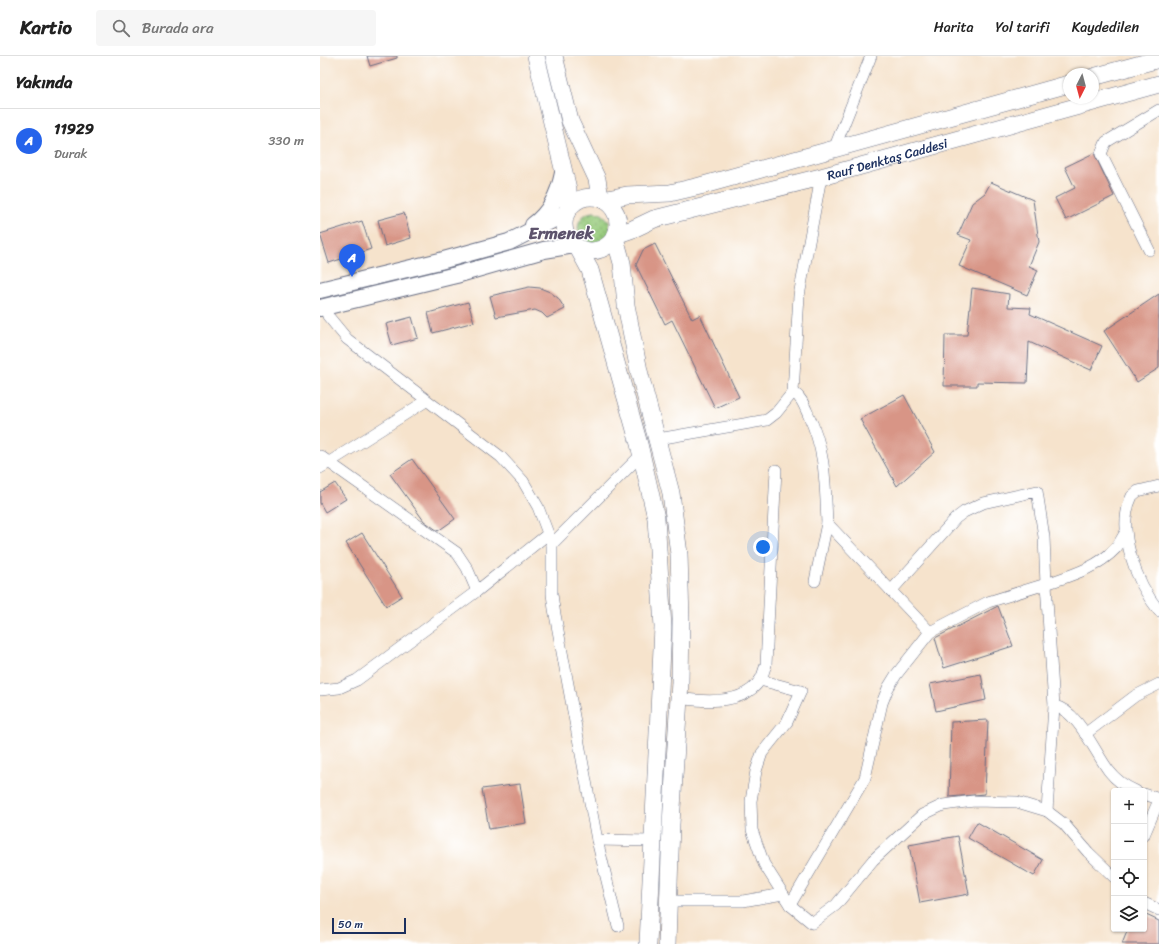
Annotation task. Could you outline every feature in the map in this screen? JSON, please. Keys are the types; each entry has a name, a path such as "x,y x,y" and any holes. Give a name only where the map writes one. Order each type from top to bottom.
{"main road":[{"path":"536,56 568,189 567,212 564,229 566,237 576,247 590,270 642,454 656,518 663,627 648,944"},
{"path":"554,56 570,121 597,179 601,199"},
{"path":"1099,75 1151,59"},
{"name":"Rauf Denktaş Caddesi","path":"601,199 627,195 670,193 1063,86"},
{"name":"Rauf Denktaş Caddesi","path":"615,236 654,219 821,177 1158,87"},
{"path":"567,212 576,201 584,198 601,199 613,208 618,222 615,236 611,243 598,251 584,251 576,247"},
{"path":"615,236 622,263 626,305 639,371 671,493 679,554 681,620 679,698 671,824 667,944"}],"street":[{"path":"834,149 871,56"},
{"path":"1149,250 1102,158 1102,150 1106,142 1159,110"},
{"path":"509,242 542,218 560,190 564,173"},
{"path":"658,439 757,423 767,420 776,413 792,392 798,296 821,177"},
{"path":"567,212 509,242 440,261 320,290 322,307 347,339 505,462 527,488 538,507 550,539 554,609 597,840 618,926"},
{"path":"322,307 456,275 544,250 576,247"},
{"path":"792,392 800,397 816,431 824,465 827,523 814,581"},
{"path":"325,466 426,402"},
{"path":"320,690 339,688 357,680 550,539 642,454"},
{"path":"320,456 325,466 457,553 467,568 477,591"},
{"path":"679,698 705,702 727,699 748,691 760,680 766,665 776,470"},
{"path":"790,905 865,778 882,703 888,688 896,675 930,632 988,602 1081,572 1101,561 1116,548 1126,532 1132,496 1138,491 1159,486"},
{"path":"891,591 956,518 964,512 983,503 1037,490 1044,537 1054,706 1047,811"},
{"path":"827,523 930,632"},
{"path":"1126,532 1136,571 1147,594 1159,611"},
{"path":"760,680 801,691 787,722 762,753 756,771 751,801 752,830 764,864 790,905 812,923 836,905 873,860 917,820 943,805 974,801 1017,802 1047,811 1064,824 1088,852 1111,874"},
{"path":"1086,734 1135,696 1159,684"},
{"path":"1054,706 1067,711 1086,734 1110,772 1118,781 1131,788"},
{"path":"1147,795 1159,799 1147,828"},
{"path":"597,840 652,841"},
{"path":"669,901 743,901 783,894"},
{"path":"1147,904 1159,910"}],"green space":[{"path":"591,212 597,212 607,219 610,228 609,234 603,241 597,244 591,244 581,237 578,231 578,225 585,215"}],"building":[{"path":"367,56 397,56 397,58 370,66"},
{"path":"1094,153 1114,196 1066,220 1055,198 1075,188 1065,167"},
{"path":"991,182 1033,200 1039,242 1029,266 1038,270 1027,295 959,266 971,240 958,235 972,203 985,193"},
{"path":"404,213 411,238 385,246 378,220"},
{"path":"362,221 371,249 329,263 320,234"},
{"path":"655,244 692,319 700,315 739,397 715,408 672,320 665,324 636,265 643,250"},
{"path":"529,287 540,288 550,292 558,298 565,309 547,318 542,313 535,310 496,317 490,296"},
{"path":"972,288 1009,294 1008,307 1031,308 1030,314 1102,346 1091,370 1029,342 1027,383 977,382 977,386 944,386 945,335 967,335"},
{"path":"1159,294 1159,368 1137,382 1104,331"},
{"path":"468,302 474,322 433,333 428,313"},
{"path":"412,317 418,338 392,345 386,324"},
{"path":"904,395 935,452 897,486 860,419"},
{"path":"412,459 455,519 438,531 424,521 390,474"},
{"path":"335,483 346,499 325,512 320,503 320,492"},
{"path":"362,533 402,596 386,606 346,543"},
{"path":"998,606 1013,646 944,668 935,638"},
{"path":"981,674 986,700 936,711 930,684"},
{"path":"988,720 985,794 949,797 951,722"},
{"path":"520,784 526,823 489,829 482,789"},
{"path":"977,822 1043,860 1034,876 968,838"},
{"path":"958,836 969,894 920,903 909,845"},
{"path":"1147,915 1159,921 1159,944 1122,944 1127,932 1147,932"}],"place":[{"name":"11929","path":"352,277"}],"district":[{"name":"Ermenek","path":"561,233"}]}
